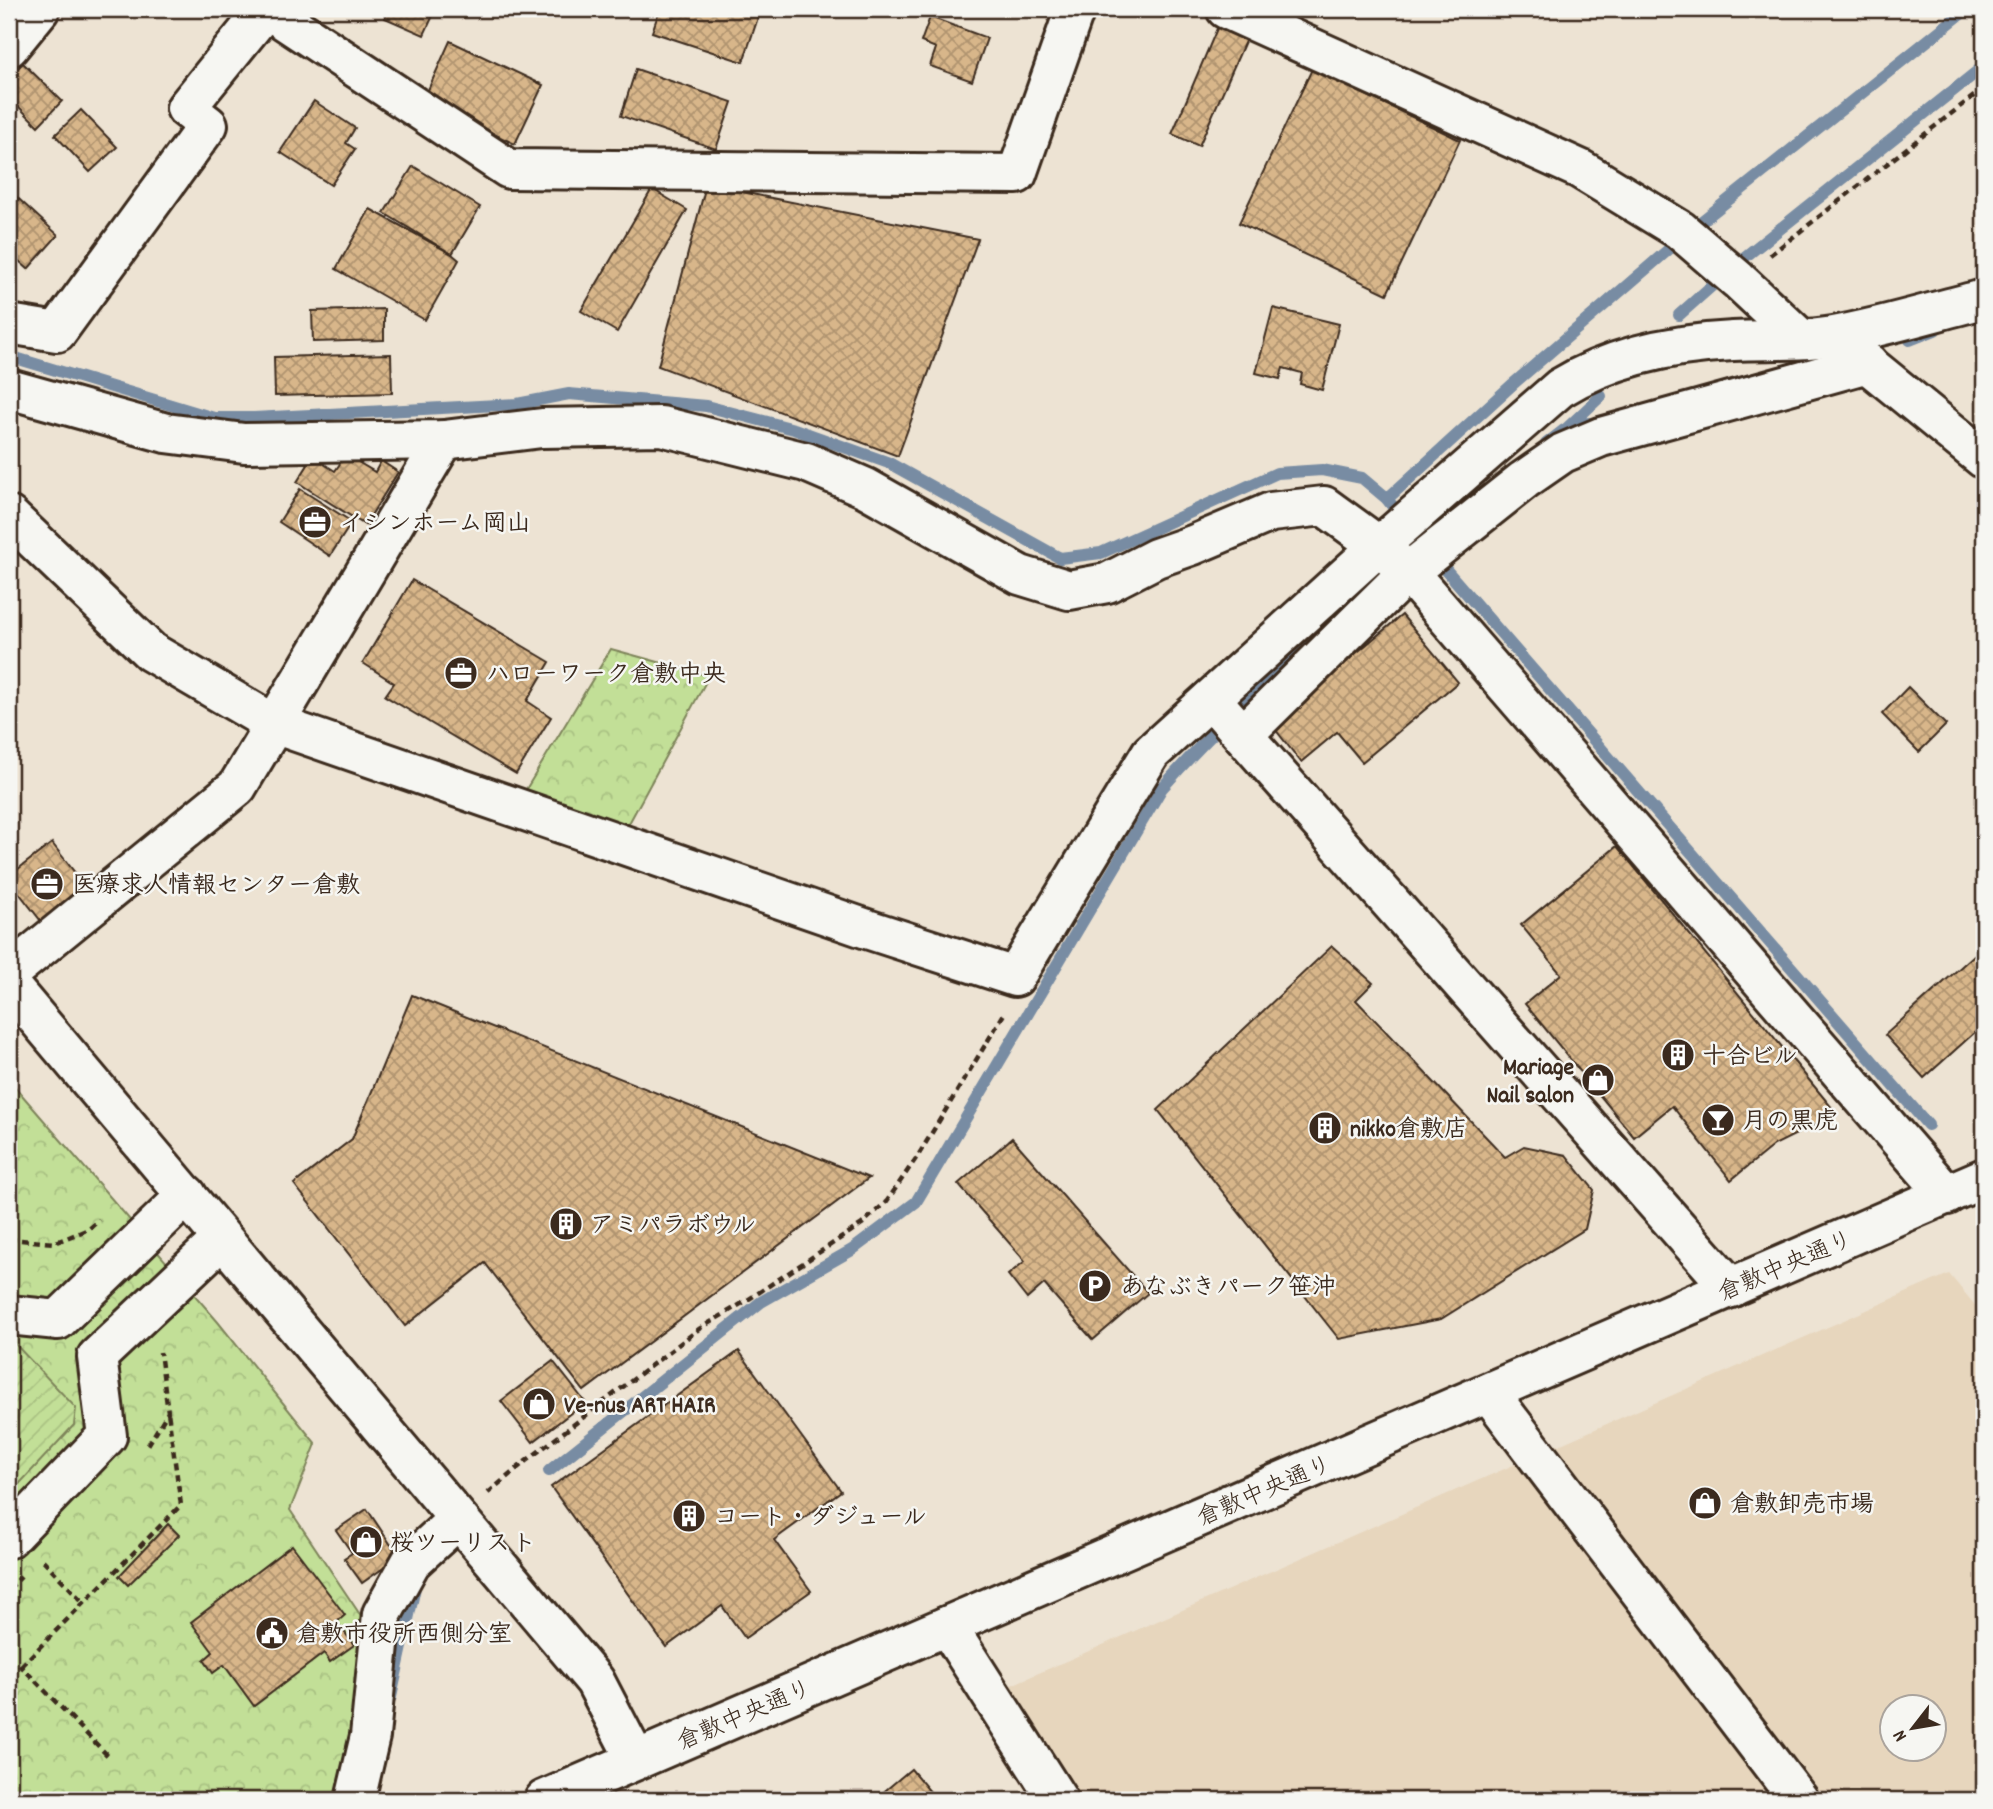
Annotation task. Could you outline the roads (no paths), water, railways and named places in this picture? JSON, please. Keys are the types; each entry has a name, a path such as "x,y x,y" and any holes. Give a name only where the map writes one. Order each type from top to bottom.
{"street":[{"path":"9,47 40,9"},
{"path":"9,324 57,332 208,125 186,108 266,9 509,169 1017,174 1075,9"},
{"path":"1226,9 1580,169 1685,234 1732,274 1817,338 1868,363 1984,459"},
{"path":"9,516 151,652 274,724 867,929 1015,977 1151,753 1228,718 1425,559 1540,404 1569,383 1621,359 1660,349 1730,341 1817,338 1984,299"},
{"path":"1228,718 1398,530 1601,437 1868,363"},
{"path":"9,389 166,433 244,443 444,440 542,428 661,426 806,462 866,488 1020,575 1069,590 1107,583 1156,558 1271,512 1324,506 1398,530 1973,1187"},
{"path":"9,973 237,787 444,440"},
{"path":"1228,718 1731,1288"},
{"path":"9,985 595,1681 636,1760"},
{"name":"倉敷中央通り","path":"544,1800 1731,1288 1973,1187"},
{"path":"9,1315 58,1320 187,1195"},
{"path":"25,1548 107,1436 97,1357 222,1238"},
{"path":"1489,1393 1799,1800"},
{"path":"355,1800 370,1735 382,1614 411,1562 458,1519"},
{"path":"947,1626 1058,1800"}],"waterway":[{"path":"1387,499 1513,384 1697,225 1967,9"},
{"path":"1679,315 1741,260 1984,66"},
{"path":"1910,340 1935,330"},
{"path":"9,356 214,418 517,404 569,394 706,406 794,429 889,463 1060,558 1101,553 1277,473 1322,470 1362,478 1387,499 1404,521"},
{"path":"1567,428 1601,396"},
{"path":"1546,444 1564,430 1589,423"},
{"path":"1434,556 1928,1125"},
{"path":"549,1471 761,1302 852,1250 916,1202 1162,788 1242,705 1327,627"},
{"path":"391,1697 416,1583"}],"place":[{"name":"イシンホーム岡山","path":"315,522"},
{"name":"ハローワーク倉敷中央","path":"461,673"},
{"name":"医療求人情報センター倉敷","path":"47,884"},
{"name":"十合ビル","path":"1678,1055"},
{"name":"Mariage Nail salon","path":"1598,1080"},
{"name":"月の黒虎","path":"1718,1120"},
{"name":"nikko倉敷店","path":"1325,1128"},
{"name":"アミパラボウル","path":"566,1224"},
{"name":"あなぶきパーク笹沖","path":"1095,1286"},
{"name":"Ve-nus ART HAIR","path":"539,1404"},
{"name":"倉敷卸売市場","path":"1705,1503"},
{"name":"コート・ダジュール","path":"689,1516"},
{"name":"桜ツーリスト","path":"366,1542"},
{"name":"倉敷市役所西側分室","path":"272,1633"}]}
